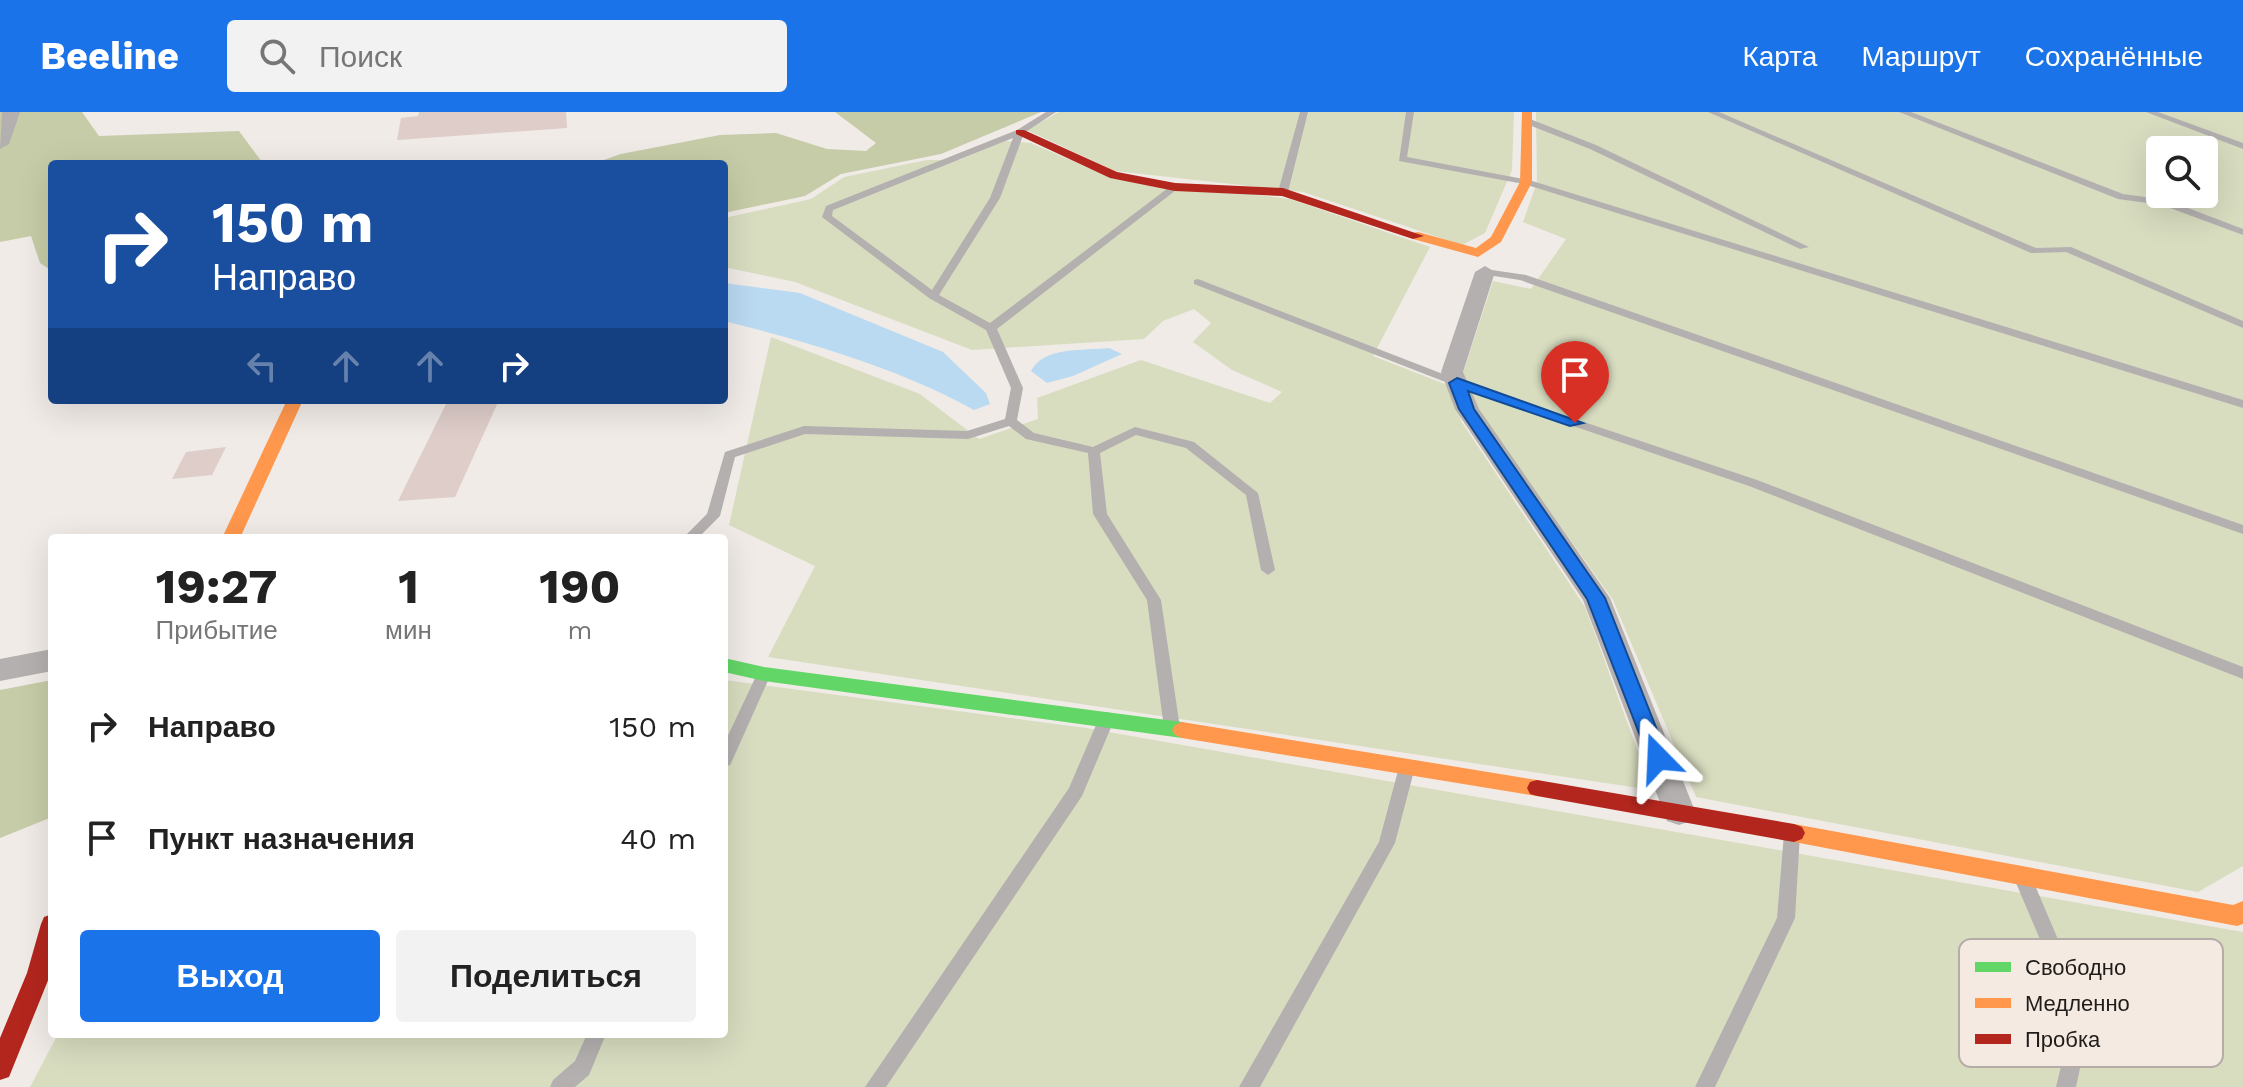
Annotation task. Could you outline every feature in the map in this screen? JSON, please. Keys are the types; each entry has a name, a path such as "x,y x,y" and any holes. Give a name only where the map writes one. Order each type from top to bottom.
{"street":[{"path":"0,144 11,112"},
{"path":"1020,132 1114,175 1175,187 1283,192 1465,252 1478,253 1496,239 1526,182 1527,116"},
{"path":"1485,272 1452,372 1467,409 1596,598 1679,811"},
{"path":"233,534 293,404"},
{"path":"0,670 48,661"},
{"path":"728,666 764,674 1107,718 1679,811 2241,915"},
{"path":"0,1068 39,973 48,939"}],"lane":[{"path":"1011,421 1017,388 991,328 933,296 827,217 829,208 1020,132 1052,112"},
{"path":"1283,192 1304,112"},
{"path":"1410,112 1402,159 1526,182 2243,404"},
{"path":"1712,112 2035,251 2067,249 2243,325"},
{"path":"1903,112 2121,197 2164,202 2243,232"},
{"path":"2150,112 2243,146"},
{"path":"2168,118 2185,112"},
{"path":"1527,116 1804,247"},
{"path":"933,296 995,198 1020,132"},
{"path":"991,328 1175,187"},
{"path":"1485,272 1522,277 2243,530"},
{"path":"1198,282 1457,383 1753,483 2243,673"},
{"path":"1011,421 1030,436 1094,451 1135,431 1190,445 1252,493 1268,570"},
{"path":"694,534 713,516 729,455 804,430 968,435 1011,421"},
{"path":"1094,451 1100,514 1154,600 1172,728"},
{"path":"728,752 764,674"},
{"path":"875,1087 1076,791 1107,718"},
{"path":"1249,1087 1387,843 1407,767"},
{"path":"1705,1087 1786,918 1792,833"},
{"path":"2022,876 2049,939"},
{"path":"560,1087 582,1068 595,1038"},
{"path":"2066,1087 2071,1067"}],"green space":[{"path":"0,112 82,112 99,136 239,131 261,160 48,160 48,268 40,263 31,236 0,242"},
{"path":"835,112 1041,112 941,154 841,174 805,196 728,212 728,160 604,160 720,135 776,133 827,149 866,151 876,143"},
{"path":"1059,112 1514,112 1512,170 1485,233 1462,245 1303,192 1115,171 1027,130"},
{"path":"1536,112 2243,112 2243,866 2198,892 1696,797 1613,600 1477,409 1463,373 1493,281 1531,289 1566,239 1523,222 1537,182"},
{"path":"1005,141 1031,143 1109,177 1290,199 1430,247 1373,356 1450,386 1461,421 1585,607 1652,790 768,657 815,566 729,525 771,337 920,394 979,439 1038,419 1037,398 1141,360 1270,403 1282,392 1232,370 1193,342 1211,323 1194,309 1163,321 1144,339 972,350 795,282 728,268 728,217 811,199 844,177 927,160 959,160"},
{"path":"48,681 48,819 0,838 0,690"},
{"path":"728,681 1086,728 2243,932 2243,1087 30,1087 56,1038 728,1038"}],"water":[{"path":"728,284 800,293 943,352 986,393 990,404 974,410 884,369 728,322"},
{"path":"1109,348 1122,354 1073,376 1047,383 1031,371 1045,357 1055,354"}],"building":[{"path":"419,112 566,112 567,128 397,140 401,118 418,116"},
{"path":"446,404 497,404 455,497 398,501"},
{"path":"226,447 212,475 172,479 186,452"}],"traffic: fast":[{"path":"728,666 764,674 1182,730"}],"traffic: slow":[{"path":"1418,236 1478,253 1496,239 1526,182 1527,112"},
{"path":"233,534 293,404"},
{"path":"1182,730 1537,788"},
{"path":"1794,833 2237,916 2243,911"}],"traffic: jam":[{"path":"1020,132 1114,175 1175,187 1283,192 1418,236"},
{"path":"1537,788 1794,833"},
{"path":"0,1068 39,973 48,939"}],"route":[{"path":"1575,423 1457,383 1467,409 1596,598 1658,758"}]}
